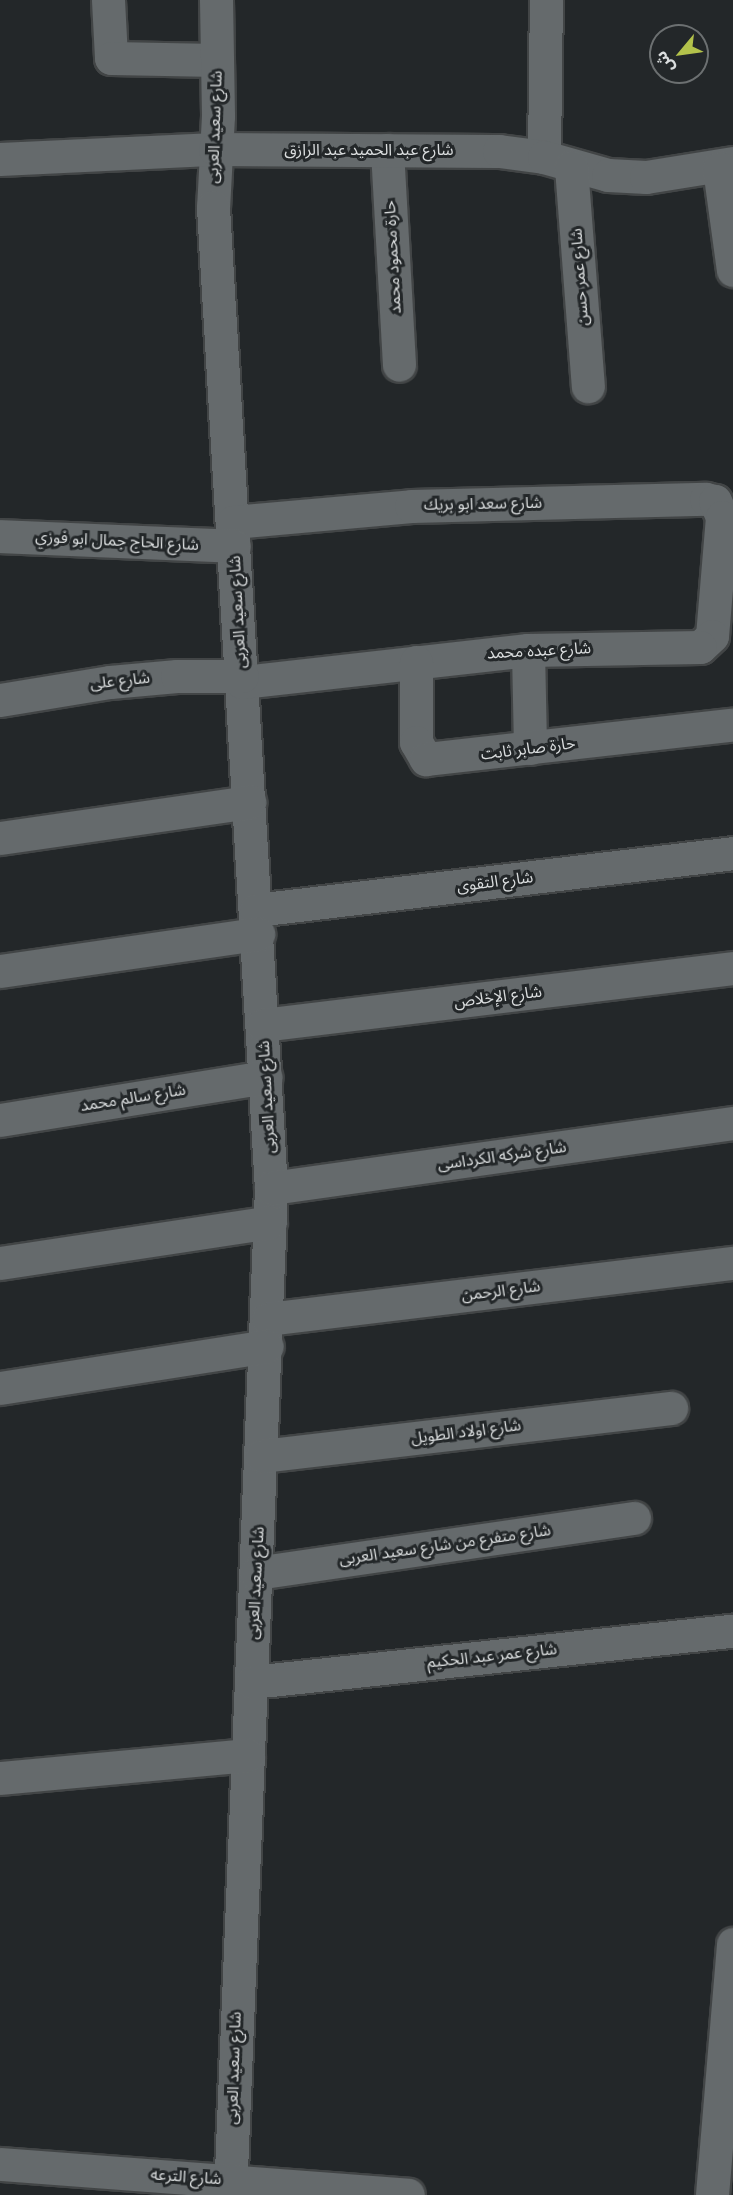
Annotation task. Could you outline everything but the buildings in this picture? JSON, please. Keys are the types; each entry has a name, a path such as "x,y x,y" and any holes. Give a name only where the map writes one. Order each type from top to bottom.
{"street":[{"path":"108,0 111,58 217,60"},
{"name":"شارع سعيد العربى","path":"216,0 217,60 213,207 271,1188 268,1332 230,2187"},
{"name":"شارع عمر حسن","path":"546,0 557,162 588,386"},
{"name":"شارع عبد الحميد عبد الرازق","path":"0,159 215,149 514,151 557,162 646,177 726,166"},
{"name":"حارة محمود محمد","path":"387,150 399,365"},
{"path":"726,166 733,270"},
{"name":"شارع سعد ابو بريك","path":"234,534 411,506 706,499 714,501 722,517"},
{"name":"شارع عبده محمد","path":"242,679 528,650 692,649 708,643 712,636 722,517"},
{"name":"شارع الحاج جمال ابو فوزي","path":"0,536 234,534"},
{"path":"528,650 530,748"},
{"name":"حارة صابر ثابت","path":"416,662 416,742 426,759 731,725"},
{"name":"شارع على","path":"0,700 110,682 177,676 242,679"},
{"path":"0,838 249,802"},
{"name":"شارع التقوى","path":"0,971 257,922 733,853"},
{"name":"شارع الإخلاص","path":"263,1025 733,968"},
{"name":"شارع سالم محمد","path":"0,1120 266,1077"},
{"name":"شارع شركه الكرداسى","path":"271,1188 733,1124"},
{"path":"0,1263 270,1221"},
{"name":"شارع الرحمن","path":"0,1388 268,1332 733,1263"},
{"name":"شارع اولاد الطويل","path":"262,1456 671,1408"},
{"name":"شارع متفرع من شارع سعيد العربى","path":"256,1573 634,1518"},
{"name":"شارع عمر عبد الحكيم","path":"252,1682 733,1631"},
{"path":"0,1778 248,1755"},
{"path":"712,2195 728,2065 733,1944"},
{"name":"شارع الترعه","path":"0,2164 230,2187 408,2195"}]}
